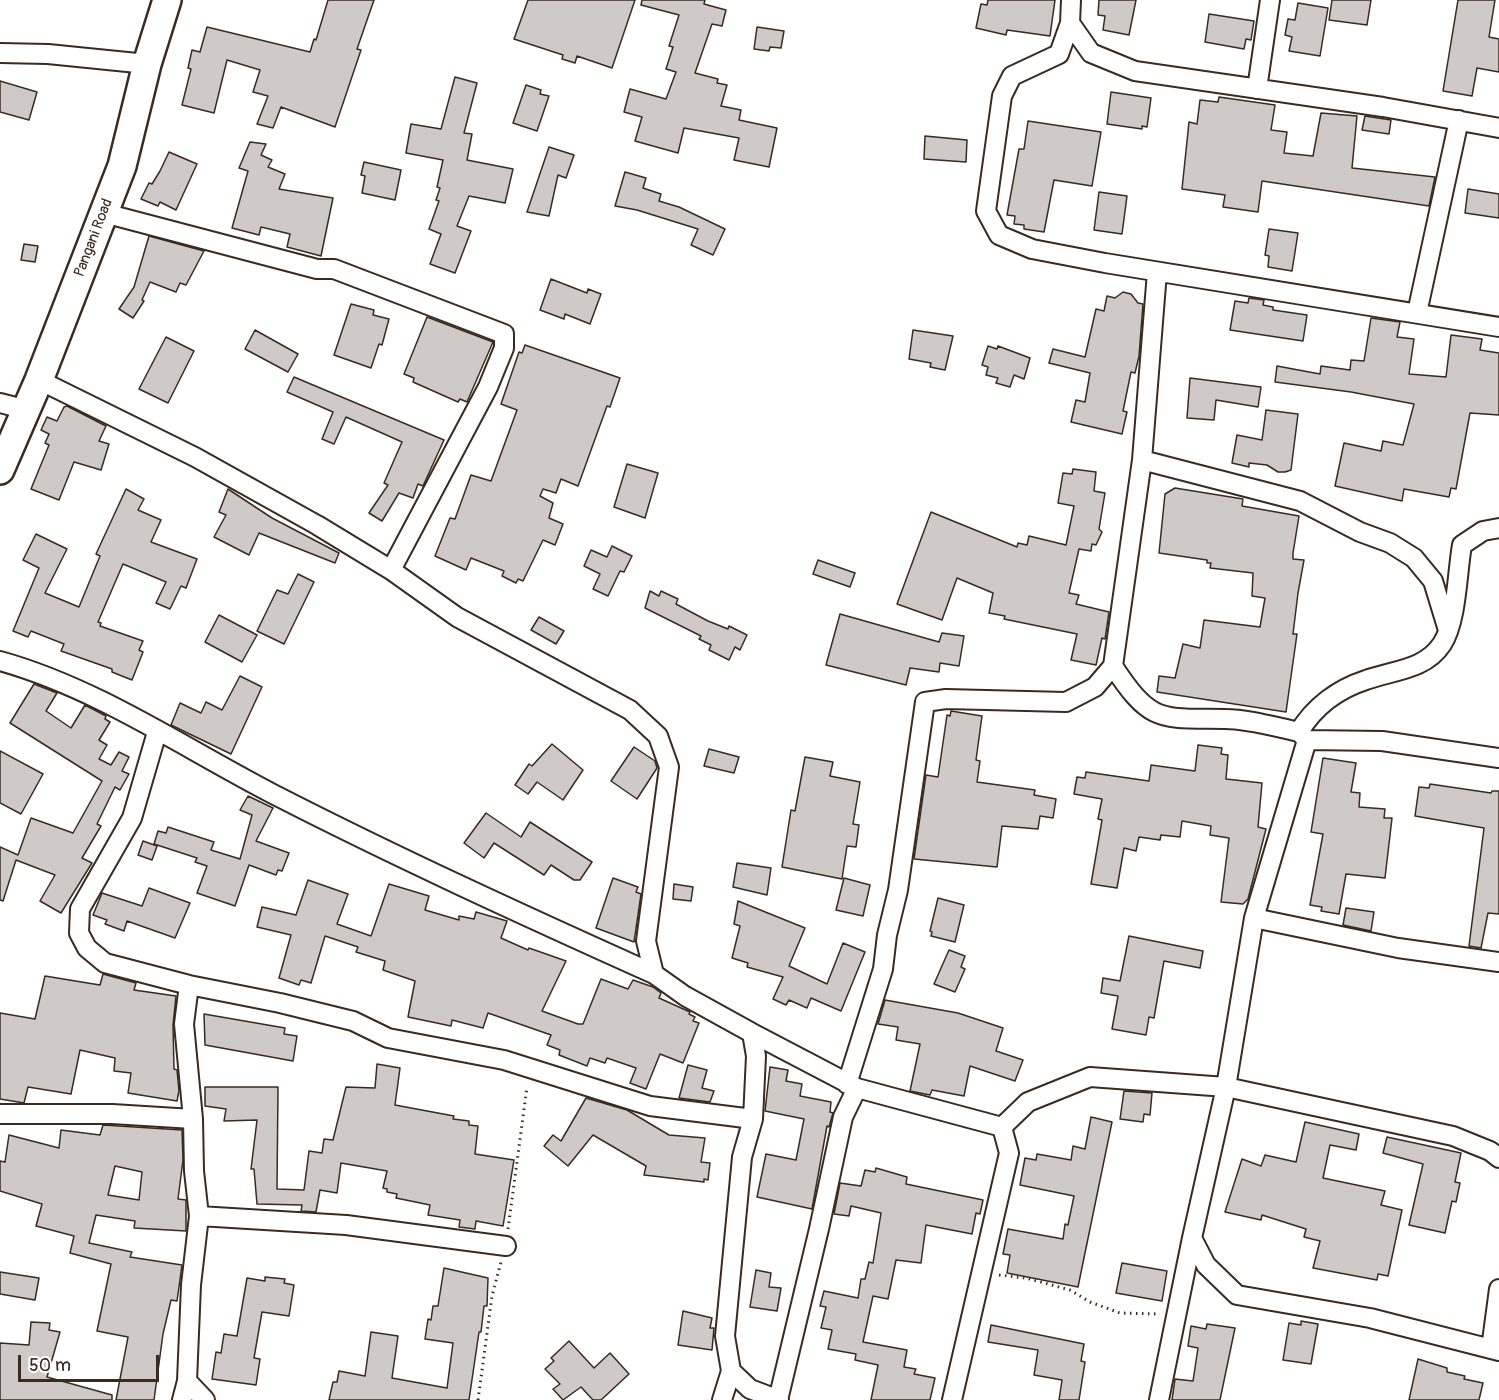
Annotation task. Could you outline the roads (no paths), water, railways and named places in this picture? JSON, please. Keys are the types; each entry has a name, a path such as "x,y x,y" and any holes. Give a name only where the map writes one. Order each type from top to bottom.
{"main road":[{"name":"Pangani Road","path":"0,470 27,411 122,166 147,64 167,0"}],"street":[{"path":"1071,0 1070,23 1059,54 1012,76 1002,96 986,211 999,235 1032,249 1157,272 1499,327"},
{"path":"1257,89 1270,0"},
{"path":"1070,23 1091,53 1135,71 1499,128"},
{"path":"0,53 48,54 147,64"},
{"path":"1417,313 1459,120"},
{"path":"104,213 317,269 334,269 504,334 504,348 488,387 392,570"},
{"path":"731,1371 750,1389 778,1400 870,1003 883,969 887,936 898,890 925,702 946,699 1066,702 1095,687 1113,666 1142,460 1157,272"},
{"path":"39,380 195,457 317,525 392,570 457,617 630,710 658,736 669,766 646,941 654,974"},
{"path":"0,403 27,411"},
{"path":"0,415 27,411"},
{"path":"1142,460 1300,501 1360,532 1390,543 1413,558 1433,581 1448,631"},
{"path":"1159,1400 1226,1087 1254,918 1309,716 1326,700 1364,680 1422,664 1438,649 1448,631 1462,545 1483,531 1499,528"},
{"path":"0,661 73,687 433,874 654,974 686,996 852,1086 1002,1127"},
{"path":"1113,666 1133,696 1150,711 1166,718 1227,718 1303,736 1382,741 1499,758"},
{"path":"157,732 132,818 80,909 79,933 87,948 105,963 189,986 280,1003 353,1021 388,1038 504,1060 650,1106 753,1119"},
{"path":"1254,918 1398,948 1499,962"},
{"path":"182,1400 187,1381 191,1285 199,1216 194,1171 194,1119 184,1024 189,986"},
{"path":"722,1400 731,1371 725,1336 726,1305 742,1157 753,1119 756,1056 752,1033"},
{"path":"1002,1127 1028,1101 1090,1077 1226,1087 1453,1136 1490,1151 1499,1158"},
{"path":"0,1114 112,1114 194,1119"},
{"path":"952,1400 983,1274 1009,1153 1002,1127"},
{"path":"199,1216 346,1225 506,1246"},
{"path":"1192,1238 1206,1265 1237,1295 1370,1318 1495,1350 1499,1289"},
{"path":"187,1381 206,1400"}]}
